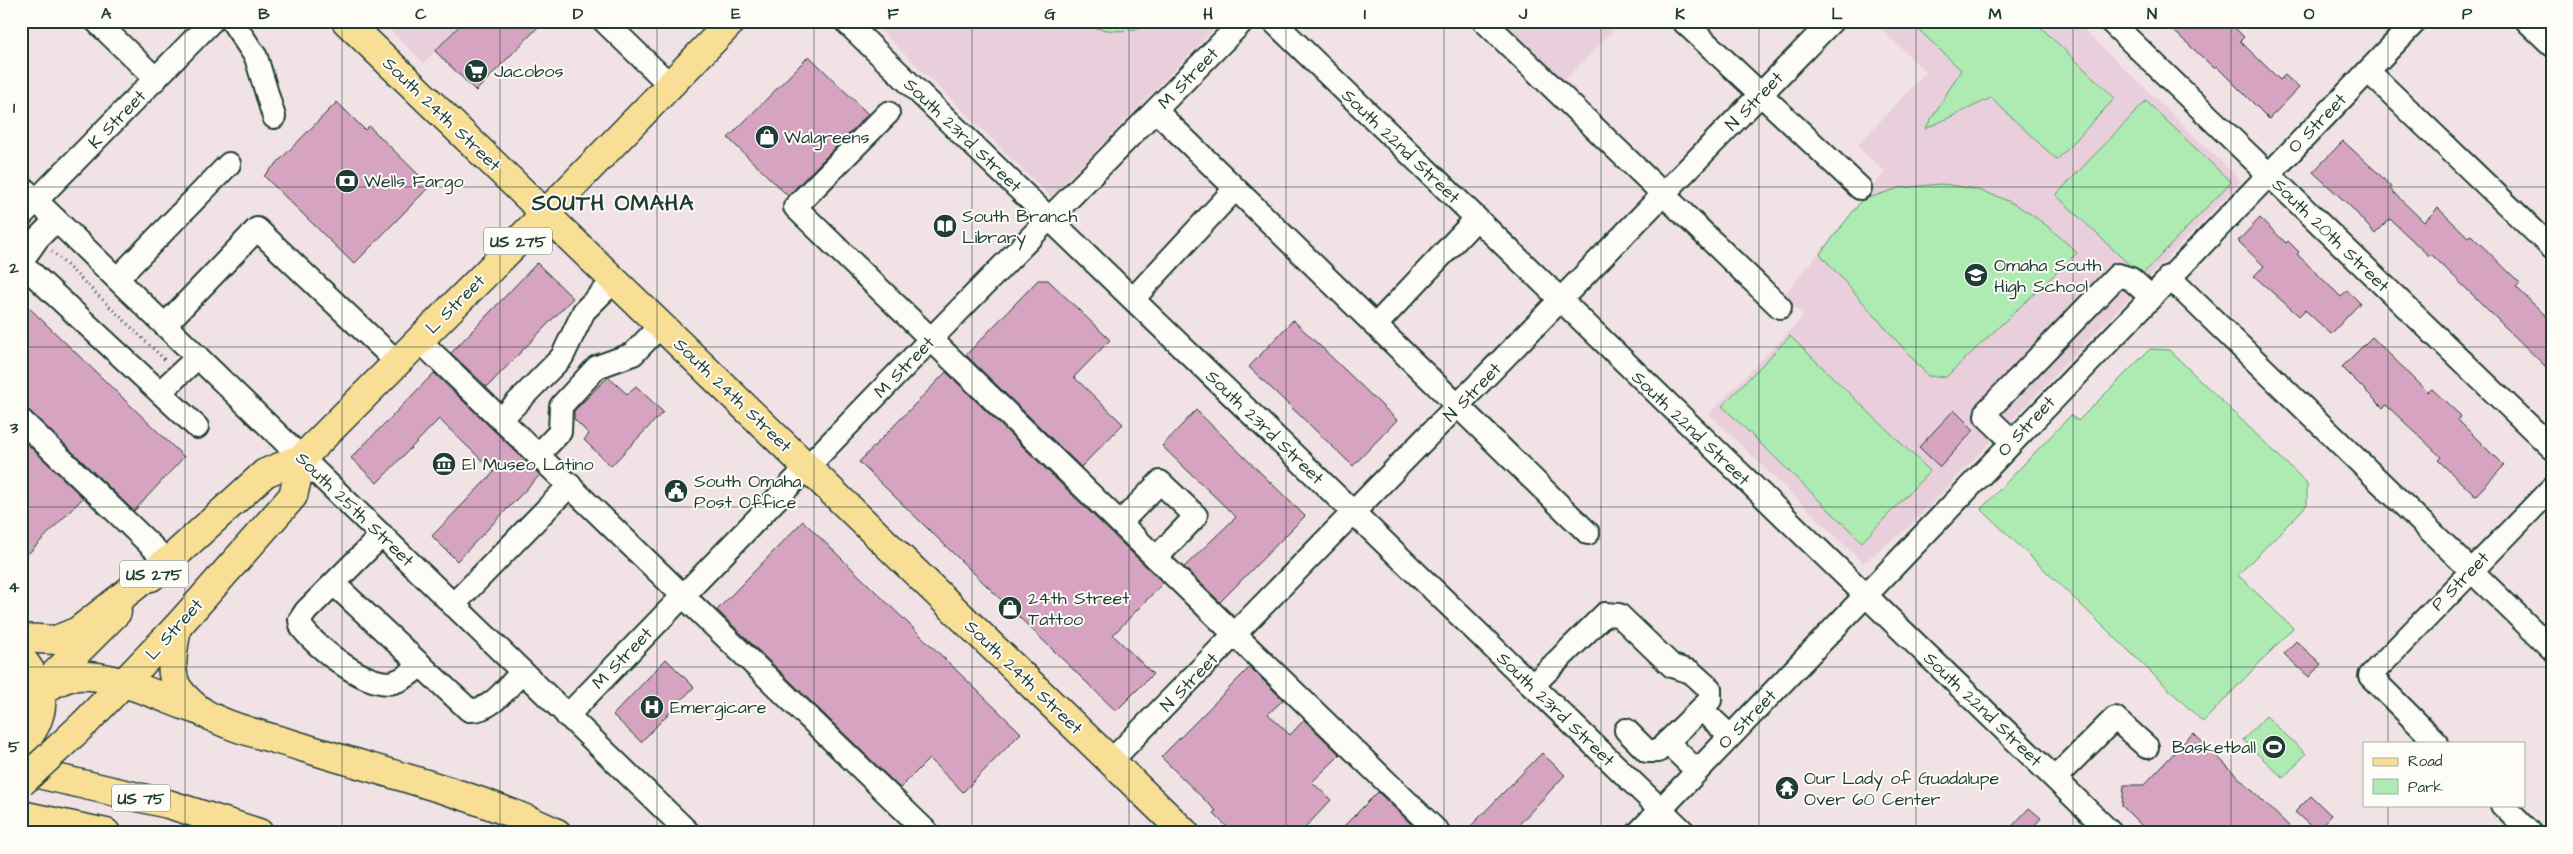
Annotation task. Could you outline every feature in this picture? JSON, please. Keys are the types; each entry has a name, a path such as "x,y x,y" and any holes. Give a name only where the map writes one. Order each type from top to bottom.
{"main road":[{"name":"South 24th Street","path":"346,21 1185,833"},
{"name":"L Street","path":"21,748 33,732 34,704 167,560 265,473 302,458 546,213 732,21"},
{"name":"L Street","path":"21,784 124,684 293,496 302,458"},
{"path":"21,638 56,640 78,631 167,560"},
{"path":"177,627 173,652 174,676 178,688 189,702 205,714"},
{"path":"21,658 30,668 34,704"},
{"path":"34,704 69,677 82,675 104,677 247,730 492,806 557,833"},
{"name":"US 75","path":"21,770 168,804 259,833"},
{"name":"US 75","path":"21,815 106,833"}],"street":[{"path":"96,21 156,79"},
{"name":"K Street","path":"26,201 156,79 212,21"},
{"path":"232,21 256,57 274,117"},
{"path":"604,21 670,85"},
{"name":"South 23rd Street","path":"845,21 1685,833"},
{"name":"M Street","path":"567,716 930,340 1244,21"},
{"name":"South 22nd Street","path":"1273,21 1476,220 2111,833"},
{"path":"1484,21 1662,196 1780,307"},
{"path":"1683,21 1860,188"},
{"name":"N Street","path":"1111,761 1354,514 1832,21"},
{"name":"South 20th Street","path":"2110,21 2552,448"},
{"name":"O Street","path":"1638,833 2150,296 2416,21"},
{"path":"2527,21 2552,45"},
{"path":"2368,70 2552,248"},
{"path":"1156,112 1588,533"},
{"path":"888,113 795,207 1439,833"},
{"path":"118,279 229,164"},
{"path":"1133,299 1235,189"},
{"name":"South 25th Street","path":"26,201 56,220 118,279 689,833"},
{"path":"56,220 38,238 21,263 197,427"},
{"path":"1375,326 1476,220"},
{"path":"165,325 257,229 397,362"},
{"path":"2012,441 1986,416 2001,397 2118,275 2130,279 2150,296"},
{"path":"2169,277 2552,649"},
{"path":"501,419 562,357 584,311 615,280"},
{"path":"538,455 560,432 561,406 597,367 633,354 661,325"},
{"path":"419,340 928,833"},
{"path":"160,392 198,357"},
{"path":"21,420 167,560"},
{"path":"1120,523 1160,482 1196,516 1156,558"},
{"path":"454,605 570,485"},
{"name":"P Street","path":"2436,742 2370,676 2552,488"},
{"path":"382,535 300,620 302,628 343,665 380,682 392,682 404,678 421,666"},
{"path":"334,584 461,705 469,710 479,711 489,706 522,672"},
{"path":"1532,686 1605,614 1619,616 1672,666 1691,672 1710,689 1710,700 1658,751 1647,750 1626,730"},
{"path":"1701,709 1730,736"},
{"path":"2055,778 2115,718 2146,747"},
{"path":"1667,742 1697,771"},
{"path":"2503,806 2530,833"}],"path":[{"path":"38,238 169,364"}],"shaded area":[{"path":"381,21 464,21 424,63"},
{"path":"871,21 1222,21 1051,197"},
{"path":"1497,21 1623,21 1562,83"},
{"name":"Omaha South High School","path":"1873,21 2075,21 2241,181 1910,526 1863,563 1709,414 1804,316 1783,296 1885,172 1857,146 1926,72"}],"green space":[{"path":"1074,21 1157,21 1137,29 1116,31 1095,28"},
{"path":"1918,21 2034,21 2115,98 2057,160 1991,98 1925,129 1961,70 1914,25"},
{"path":"2146,101 2231,182 2141,276 2056,195"},
{"path":"1940,184 1981,191 2016,205 2062,238 2077,253 1946,377 1928,376 1820,254 1862,200 1899,188"},
{"path":"1790,336 1930,471 1862,542 1722,406"},
{"path":"2150,349 2169,350 2307,483 2307,505 2238,575 2293,628 2203,722 1981,509 2071,415 2078,421"},
{"name":"Basketball","path":"2266,716 2306,754 2283,778 2243,740"}],"building":[{"name":"Jacobos","path":"464,21 544,21 476,91 435,51"},
{"path":"2163,21 2228,21 2244,37 2240,41 2280,80 2285,75 2299,88 2269,119 2216,66 2214,68"},
{"path":"809,56 868,114 788,196 728,138"},
{"name":"Wells Fargo","path":"337,102 365,130 369,126 430,186 354,264 264,176"},
{"path":"2343,141 2378,173 2391,187 2390,189 2424,222 2438,208 2468,237 2471,235 2520,283 2516,287 2552,322 2552,373 2431,254 2429,256 2390,219 2375,234 2351,207 2313,172"},
{"path":"2260,218 2286,243 2288,241 2299,252 2297,254 2341,297 2347,290 2360,303 2331,334 2305,310 2299,316 2254,276 2264,266 2238,241"},
{"path":"537,263 573,298 487,387 451,353"},
{"path":"1038,280 1048,280 1110,340 1074,377 1123,424 1081,467 966,355"},
{"path":"21,300 184,457 134,511 30,411 21,407"},
{"path":"1293,320 1397,420 1353,466 1249,367"},
{"path":"2372,337 2428,392 2432,389 2461,416 2458,420 2504,466 2475,496 2438,460 2441,457 2386,405 2383,408 2342,367"},
{"path":"946,372 1163,583 1113,635 1153,674 1116,711 859,462"},
{"path":"434,373 540,475 457,561 432,536 494,472 439,419 377,483 351,458"},
{"path":"608,377 627,394 636,386 663,412 611,466 584,440 589,434 574,419 574,411"},
{"path":"1196,410 1305,516 1220,602 1184,567 1236,517 1162,446"},
{"path":"1954,410 1974,430 1940,467 1919,447"},
{"path":"21,438 83,498 21,561"},
{"path":"803,521 1021,733 963,792 929,759 900,788 717,610"},
{"path":"2296,641 2321,664 2309,677 2284,654"},
{"path":"666,659 694,687 641,742 613,715"},
{"path":"1250,667 1283,700 1268,714 1290,735 1304,720 1340,755 1312,782 1331,800 1300,833 1233,833 1213,813 1216,811 1161,757"},
{"path":"2193,733 2296,833 2149,833 2122,806 2124,785 2144,785"},
{"path":"1542,753 1565,775 1511,833 1464,833"},
{"path":"1378,792 1420,833 1337,833"},
{"path":"2311,796 2331,815 2316,831 2295,812"},
{"path":"2029,808 2041,818 2028,833 2006,833"}],"place":[{"name":"Jacobos","path":"476,71"},
{"name":"Walgreens","path":"767,137"},
{"name":"Wells Fargo","path":"347,181"},
{"name":"South Branch Library","path":"945,226"},
{"name":"Omaha South High School","path":"1976,275"},
{"name":"El Museo Latino","path":"444,464"},
{"name":"South Omaha Post Office","path":"676,491"},
{"name":"24th Street Tattoo","path":"1010,608"},
{"name":"Emergicare","path":"652,707"},
{"name":"Basketball","path":"2274,747"},
{"name":"Our Lady of Guadalupe Over 60 Center","path":"1787,788"}],"district":[{"name":"SOUTH OMAHA","path":"613,202"}]}
